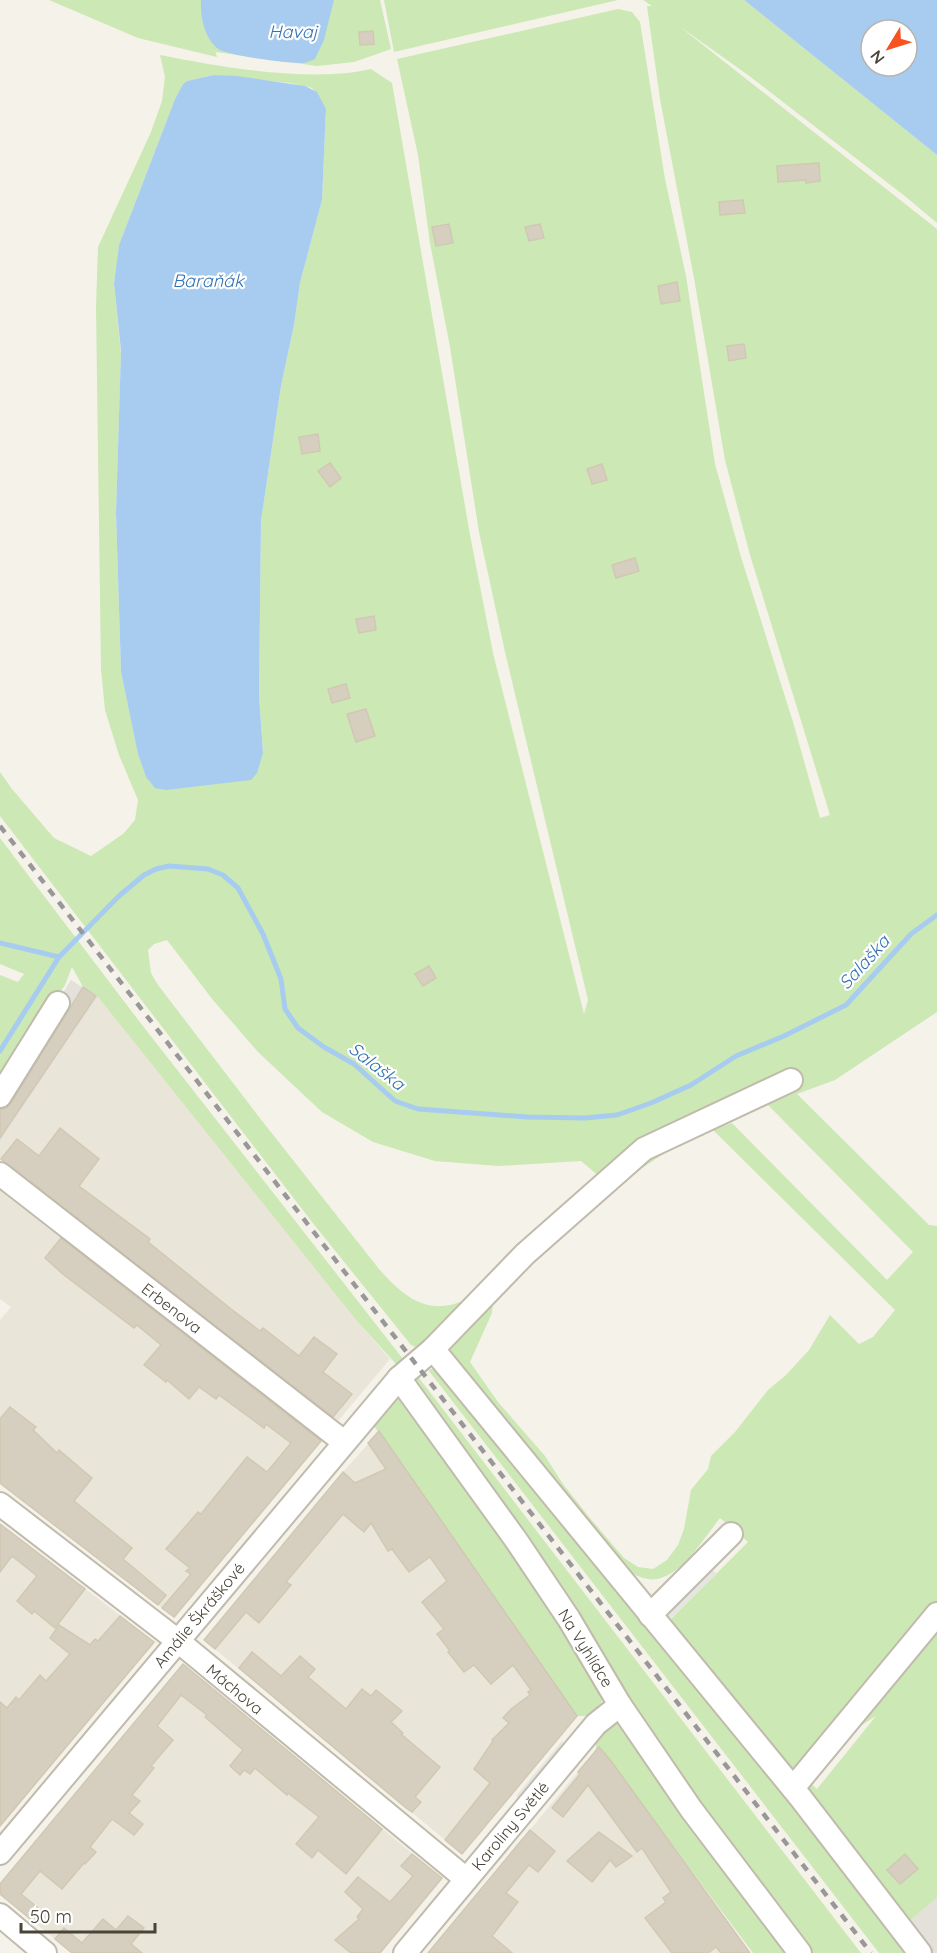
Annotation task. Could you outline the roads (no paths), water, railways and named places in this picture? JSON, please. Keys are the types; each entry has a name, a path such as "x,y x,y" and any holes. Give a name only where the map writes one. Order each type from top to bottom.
{"street":[{"path":"0,1096 58,1003"},
{"path":"399,1378 433,1349 525,1254 644,1149 791,1080"},
{"name":"Erbenova","path":"0,1174 344,1442"},
{"path":"433,1349 793,1788 920,1953"},
{"name":"Amálie Škráškové","path":"0,1853 399,1378"},
{"name":"Na Vyhlídce","path":"399,1378 516,1540 569,1619 620,1705 691,1809 800,1953"},
{"name":"Máchova","path":"0,1504 178,1641 466,1879"},
{"path":"650,1615 731,1534"},
{"path":"793,1788 937,1614"},
{"name":"Karoliny Světlé","path":"405,1953 596,1724 620,1705"},
{"path":"0,1915 45,1953"}],"water":[{"name":"Havaj","path":"201,0 334,0 324,40 315,59 301,63 244,56 217,48 209,38 204,26"},
{"path":"744,0 937,0 937,155"},
{"name":"Baraňák","path":"214,75 305,86 317,92 326,109 322,200 300,283 281,386 261,521 259,696 263,753 257,773 251,780 166,790 155,788 146,777 138,754 121,672 116,513 121,351 114,283 119,245 175,99 187,81"}],"waterway":[{"name":"Salaška","path":"0,1051 59,957 119,896 144,875 169,866 208,869 223,875 238,888 263,934 281,979 285,1009 298,1028 324,1047 354,1064 395,1101 418,1109 527,1117 585,1118 617,1115 691,1085 736,1056 784,1036 846,1005 911,934 937,915"},
{"path":"0,943 59,957"}],"railway":[{"path":"0,826 871,1953"}]}
